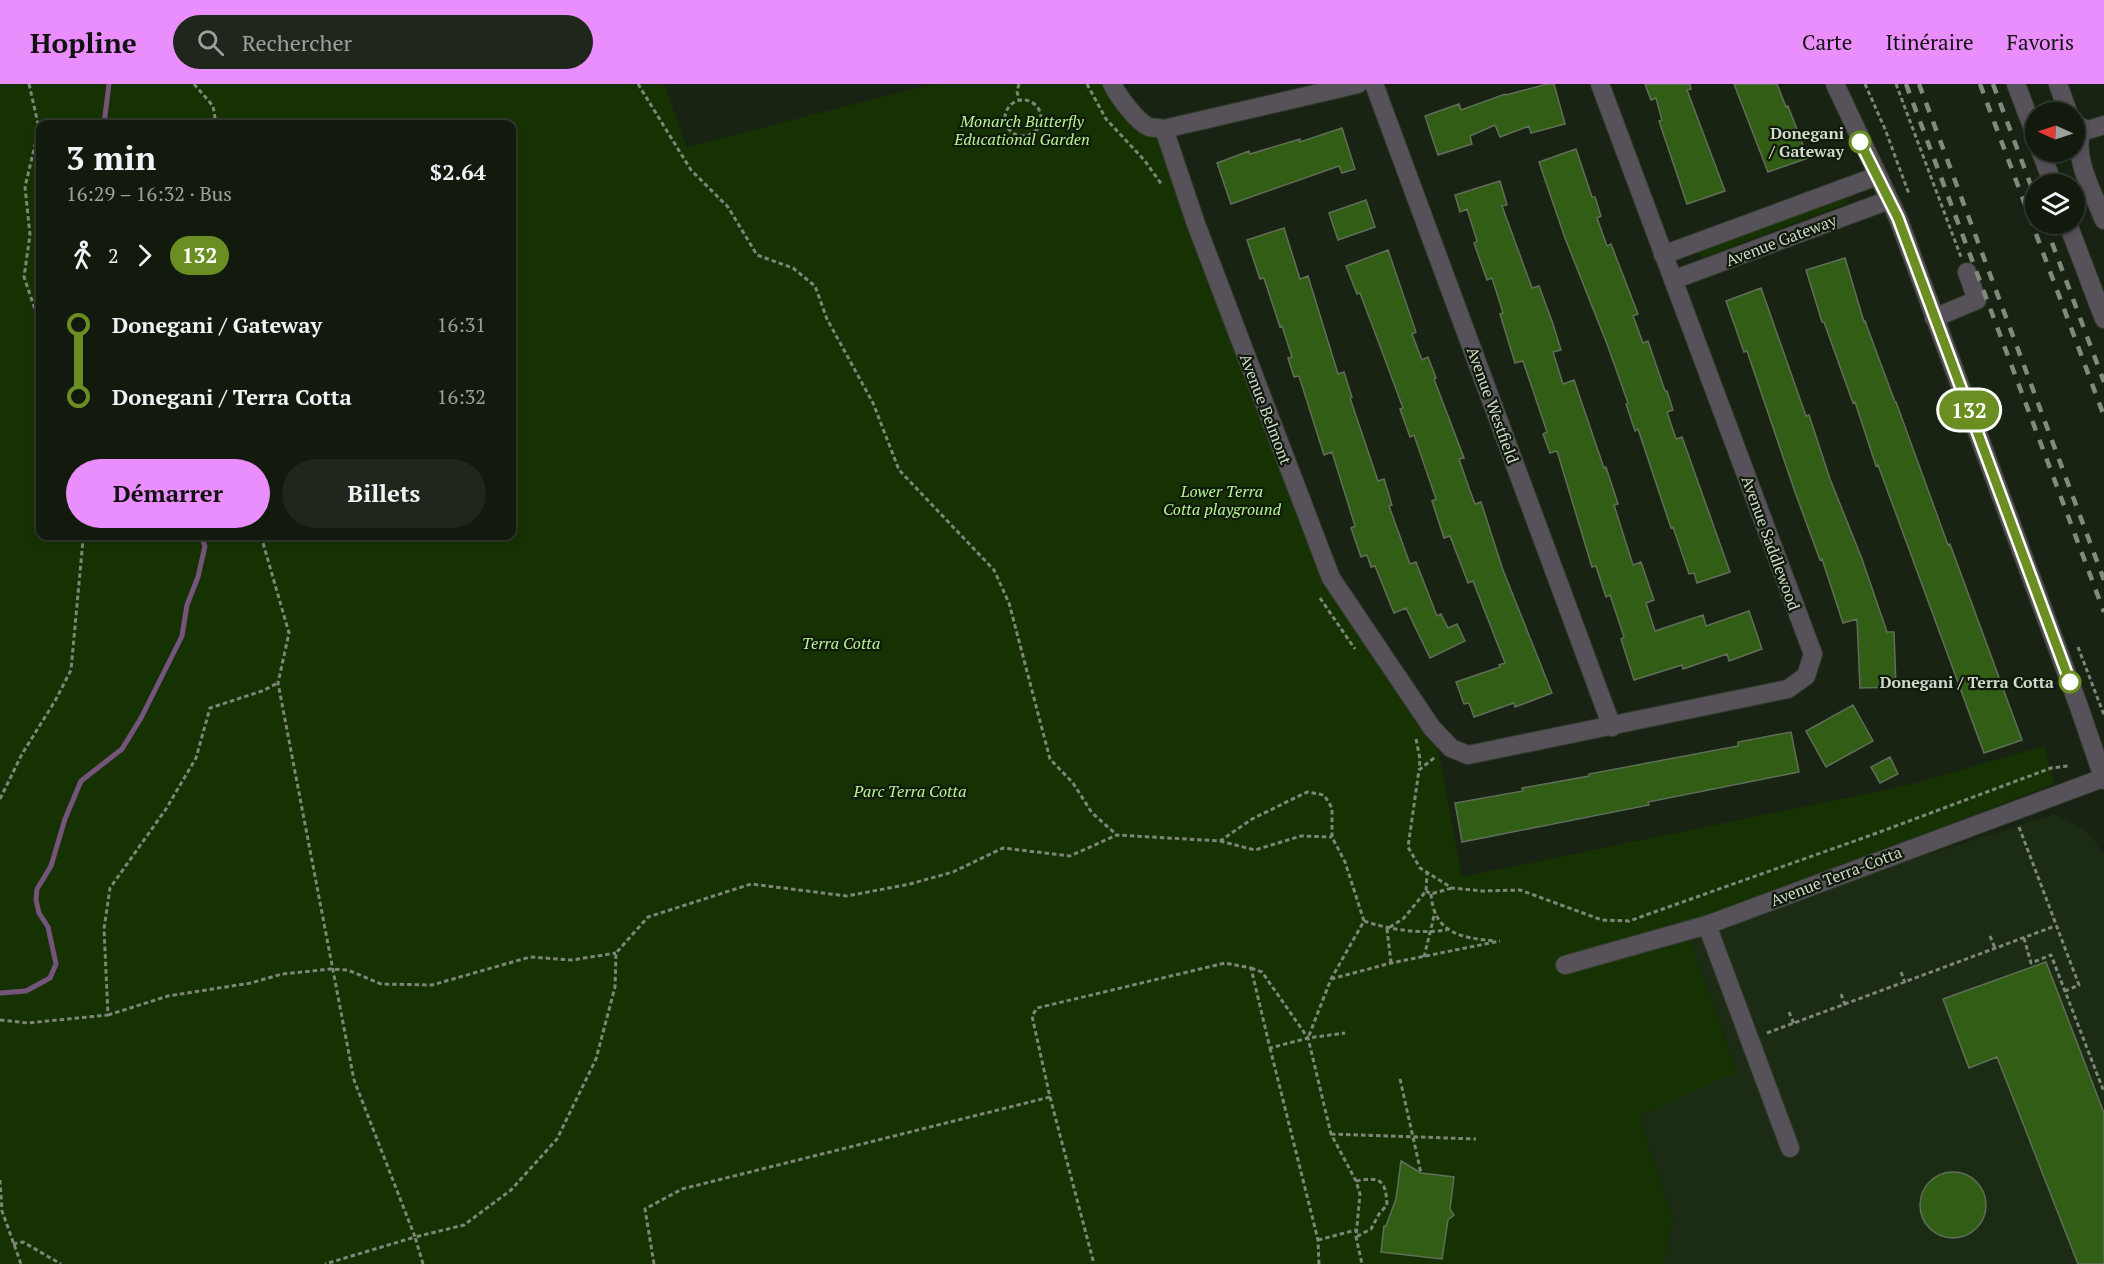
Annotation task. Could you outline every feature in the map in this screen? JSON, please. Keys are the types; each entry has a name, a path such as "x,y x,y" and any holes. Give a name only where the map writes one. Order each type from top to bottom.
{"street":[{"path":"1112,84 1122,100 1149,127 1164,129 1358,84"},
{"name":"Avenue Westfield","path":"1374,84 1612,727"},
{"name":"Avenue Saddlewood","path":"1468,755 1788,689 1806,676 1813,654 1600,84"},
{"path":"1835,84 1898,218 2104,779"},
{"path":"2016,84 2025,108"},
{"path":"2058,84 2064,102"},
{"path":"2085,129 2104,125"},
{"name":"Avenue Belmont","path":"1164,129 1196,224 1331,579 1432,728 1450,748 1468,755"},
{"path":"2082,162 2104,220"},
{"name":"Avenue Gateway","path":"1663,255 1877,176"},
{"name":"Avenue Gateway","path":"1673,280 1889,200"},
{"path":"2072,234 2103,315"},
{"path":"1934,318 1977,300 1966,272"},
{"name":"Avenue Terra-Cotta","path":"1565,965 1707,925 2013,810 2104,779"},
{"path":"1707,925 1790,1148"}],"path":[{"path":"29,84 37,120"},
{"path":"194,84 213,106 215,120"},
{"path":"638,84 691,170 728,207 757,255 793,268 815,286 827,319 873,403 899,470 994,570 1009,603 1050,759 1073,783 1092,813 1117,835"},
{"path":"1018,84 1019,100"},
{"path":"1896,84 1966,272"},
{"path":"1019,100 1027,100 1035,104 1040,111 1039,127 1027,137 1011,133 1004,118 1006,110 1019,100"},
{"path":"36,142 26,187 30,235 24,277 36,312"},
{"path":"0,800 22,754 71,670 83,540"},
{"path":"262,540 289,633 278,683 354,1080 415,1237 423,1264"},
{"path":"108,1015 104,929 110,888 166,809 196,758 210,708 262,691 278,683"},
{"path":"1438,755 1419,770 1408,847 1420,868 1452,888"},
{"path":"1431,894 1452,888 1482,891 1520,890 1602,920 1629,921 1866,837 2051,768 2068,766"},
{"path":"1221,841 1252,819 1307,792 1324,795 1332,808 1332,837 1345,862 1364,921 1331,980 1308,1038"},
{"path":"2013,810 2079,985 2065,991"},
{"path":"0,1020 28,1023 108,1015 168,996 251,983 282,974 331,969 348,970 381,984 432,985 530,957 572,960 616,953 648,917 751,884 847,896 910,884 953,872 1003,848 1070,856 1117,835 1221,841 1256,850 1302,836 1332,837"},
{"path":"1387,928 1404,918 1426,891 1427,873"},
{"path":"1426,891 1431,894 1435,910 1447,930"},
{"path":"1424,957 1435,910"},
{"path":"1331,980 1391,963 1500,941 1468,938 1447,930 1429,933 1387,928 1364,921"},
{"path":"1761,1036 2055,926"},
{"path":"1387,928 1391,963"},
{"path":"1990,936 1995,949"},
{"path":"2024,938 2031,963 2051,955 2104,1092"},
{"path":"326,1264 464,1225 511,1190 557,1139 596,1059 615,987 616,953"},
{"path":"1094,1264 1050,1097 1032,1016 1037,1008 1225,963 1262,972 1308,1038 1331,1134 1356,1180 1360,1194 1356,1237 1362,1264"},
{"path":"1251,968 1318,1240 1319,1264"},
{"path":"1901,972 1905,983"},
{"path":"1841,994 1845,1005"},
{"path":"1789,1012 1794,1024"},
{"path":"1270,1047 1308,1038 1345,1033"},
{"path":"1400,1079 1421,1173"},
{"path":"654,1264 645,1209 682,1189 1050,1097"},
{"path":"1331,1134 1476,1139"},
{"path":"1356,1180 1371,1178 1380,1180 1385,1186 1388,1205 1379,1214 1371,1229 1356,1237"},
{"path":"0,1180 2,1211 21,1264"},
{"path":"1318,1240 1356,1230"},
{"path":"13,1244 23,1242 61,1264"}],"shaded area":[{"path":"2054,814 2086,830 2104,854 2104,1264 1663,1264 1673,1220 1639,1116 1737,1071 1685,926 1707,925"}],"green space":[{"name":"Terra Cotta","path":"0,84 664,84 687,147 933,84 1112,84 1116,93 1164,129 1331,578 1432,728 1462,877 1909,785 2044,746 2054,784 1685,926 1737,1072 1639,1116 1673,1220 1663,1264 0,1264"},
{"path":"1846,197 1848,203 1702,258 1699,251"}],"building":[{"path":"1554,84 1565,124 1531,133 1529,126 1500,137 1495,125 1470,136 1472,144 1438,155 1425,116 1459,104 1461,110 1505,94"},
{"path":"1645,84 1690,84 1691,89 1687,90 1725,191 1687,204 1659,121 1662,120 1656,98 1651,100"},
{"path":"1734,84 1777,84 1808,158 1768,172"},
{"path":"1342,128 1355,169 1342,173 1339,166 1231,204 1217,163 1249,151 1250,154 1300,139 1300,142"},
{"path":"1576,149 1592,197 1595,197 1601,216 1597,218 1607,246 1611,244 1638,314 1633,316 1643,343 1648,341 1665,391 1667,391 1673,410 1667,412 1676,439 1682,437 1730,572 1697,583 1694,573 1689,574 1673,527 1671,528 1638,429 1635,431 1626,404 1628,403 1607,344 1565,238 1539,162"},
{"path":"1500,181 1507,205 1502,206 1532,288 1539,286 1553,324 1561,350 1553,352 1563,384 1574,380 1618,504 1614,505 1633,565 1641,562 1654,600 1646,603 1655,631 1703,615 1706,626 1749,611 1762,649 1729,661 1727,654 1683,669 1682,665 1634,680 1621,639 1624,637 1610,595 1606,597 1596,566 1592,567 1557,451 1550,453 1543,434 1547,432 1523,361 1515,363 1492,278 1487,280 1474,243 1477,241 1467,209 1460,212 1455,195"},
{"path":"1366,200 1375,227 1338,240 1329,213"},
{"path":"1284,228 1300,279 1308,276 1338,374 1344,372 1352,397 1350,398 1378,481 1384,479 1392,505 1389,506 1410,564 1416,562 1437,616 1441,614 1448,628 1457,624 1465,641 1430,658 1406,608 1394,613 1375,566 1371,567 1367,555 1361,557 1351,528 1355,526 1332,452 1324,455 1299,376 1294,377 1288,358 1292,357 1282,326 1280,327 1264,278 1260,279 1247,240"},
{"path":"1388,250 1416,332 1412,334 1422,360 1428,357 1464,458 1459,459 1469,488 1475,504 1481,502 1503,570 1552,693 1515,707 1514,703 1474,717 1469,703 1464,704 1456,682 1500,667 1499,665 1505,663 1473,581 1468,583 1450,536 1444,538 1432,501 1436,499 1414,435 1410,437 1400,409 1403,408 1380,346 1360,293 1357,294 1346,266"},
{"path":"1845,258 1864,322 1948,545 1950,544 2022,740 1984,753 1878,465 1876,466 1855,402 1853,403 1824,322 1822,322 1806,270"},
{"path":"1761,288 1887,632 1894,632 1896,687 1860,688 1857,619 1843,623 1747,351 1744,352 1726,301"},
{"path":"1853,705 1873,741 1826,767 1806,731"},
{"path":"1791,732 1799,772 1648,802 1649,805 1462,842 1455,803 1523,791 1522,788 1589,776 1589,774 1738,746 1738,742"},
{"path":"1890,757 1898,774 1880,783 1871,767"},
{"path":"2046,962 2104,1113 2104,1264 2078,1264 1997,1057 1969,1068 1943,999"},
{"path":"1401,1161 1421,1173 1454,1177 1450,1209 1454,1215 1448,1220 1442,1259 1381,1252 1384,1226 1386,1226 1396,1199"},
{"path":"1953,1172 1966,1174 1981,1187 1986,1205 1984,1218 1971,1233 1953,1238 1940,1236 1925,1223 1920,1205 1922,1192 1935,1177"}],"waterway":[{"path":"104,120 109,84"},
{"path":"0,993 26,991 50,978 56,964 48,927 39,913 36,900 37,889 51,866 65,819 81,781 122,749 141,718 182,636 187,605 198,577 205,546 203,540"}],"railway":[{"path":"1906,84 2104,612"},
{"path":"1919,84 2104,580"},
{"path":"1980,84 2104,416"},
{"path":"1993,84 2027,174"},
{"path":"2049,234 2104,382"}],"bus line":[{"name":"132","path":"1860,142 1898,218 2070,682"}],"place":[{"name":"Donegani / Gateway","path":"1860,142"},
{"name":"Donegani / Terra Cotta","path":"2070,682"}],"park label":[{"name":"Monarch Butterfly Educational Garden","path":"1022,130"},
{"name":"Lower Terra Cotta playground","path":"1222,500"},
{"name":"Parc Terra Cotta","path":"910,791"}]}
